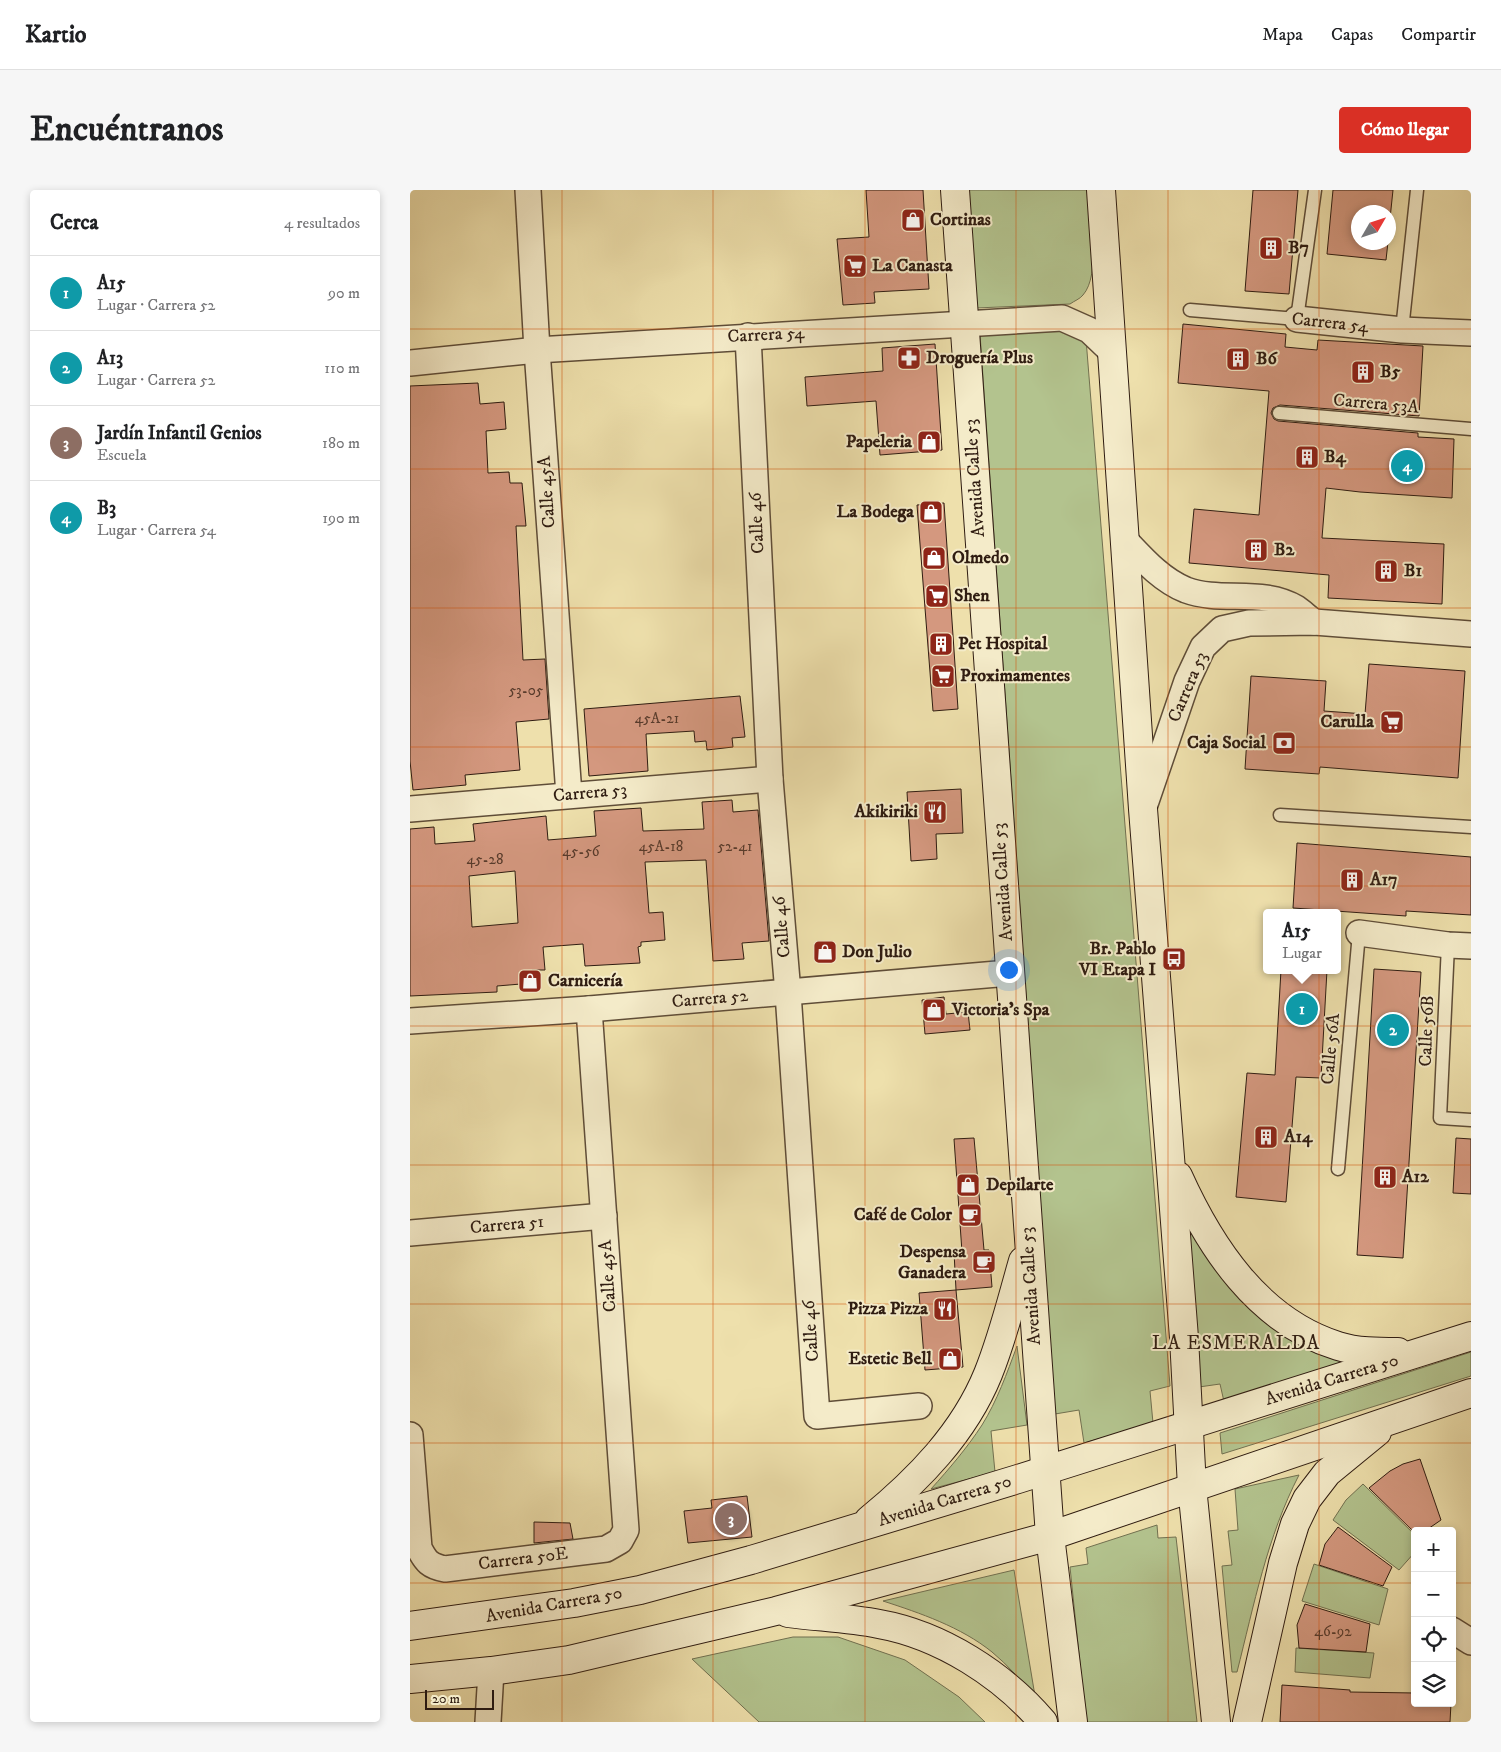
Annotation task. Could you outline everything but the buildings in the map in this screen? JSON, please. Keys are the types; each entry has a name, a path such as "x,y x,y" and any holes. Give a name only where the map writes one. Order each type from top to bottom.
{"main road":[{"name":"Avenida Calle 53","path":"955,190 1050,1536 1073,1722"},
{"path":"1101,190 1143,809 1171,1160 1192,1487 1216,1722"},
{"path":"1171,1160 1198,1218 1214,1243 1241,1280 1278,1315 1299,1329 1337,1346 1362,1351 1420,1353"},
{"path":"860,1528 918,1478 964,1419 987,1376 999,1346 1028,1242"},
{"name":"Avenida Carrera 50","path":"410,1626 565,1604 640,1590 760,1558 1046,1471 1471,1336"},
{"path":"410,1678 491,1672 569,1660 776,1611 1050,1536 1471,1393"},
{"path":"1247,1722 1283,1563 1295,1524 1307,1499 1327,1473 1345,1456 1396,1418"},
{"path":"776,1611 880,1624 939,1644 972,1662 1007,1686 1043,1722"}],"street":[{"name":"Calle 45A","path":"528,190 537,350 569,795"},
{"name":"Carrera 54","path":"410,363 537,350 1062,318 1089,330 1112,352"},
{"name":"Carrera 54","path":"1297,319 1402,330 1471,333"},
{"name":"Calle 46","path":"748,336 770,779 788,993 817,1416 919,1406"},
{"path":"1124,538 1151,566 1172,583 1187,590 1202,594 1272,599 1295,607 1314,622"},
{"name":"Carrera 53","path":"1143,809 1187,681 1203,647 1222,629 1249,622 1314,622 1471,634"},
{"name":"Carrera 53","path":"410,809 770,779"},
{"path":"1359,933 1460,946"},
{"name":"Carrera 52","path":"410,1022 788,993 1009,973"},
{"name":"Calle 45A","path":"589,1009 626,1530 620,1541"},
{"name":"Carrera 51","path":"410,1234 604,1216"},
{"name":"Carrera 50E","path":"410,1435 419,1548 426,1562 433,1567 445,1569 606,1549 620,1541"},
{"path":"1456,1633 1471,1642"},
{"path":"488,1722 491,1672"}],"lane":[{"path":"1297,319 1315,190"},
{"path":"1402,330 1417,190"},
{"name":"Carrera 54","path":"1190,310 1297,319"},
{"name":"Carrera 53A","path":"1279,413 1471,429"},
{"path":"1280,815 1471,827"},
{"name":"Calle 56A","path":"1338,1169 1359,933"},
{"name":"Calle 56B","path":"1460,946 1440,1118 1471,1120"}],"green space":[{"path":"968,190 1088,190 1093,260 1092,274 1082,296 1070,304 976,308"},
{"path":"1068,329 1086,339 1170,1386 1150,1391 1153,1423 1084,1443 1079,1410 1055,1414 980,334"},
{"path":"1182,1207 1199,1238 1360,1365 1225,1406 1220,1384 1199,1387"},
{"path":"1017,1346 1027,1425 991,1431 995,1472 931,1489 958,1458 982,1425 997,1397"},
{"path":"1471,1352 1471,1376 1222,1454 1220,1433"},
{"path":"1299,1475 1278,1523 1270,1547 1237,1672 1232,1672 1222,1566 1232,1565 1228,1531 1238,1530 1235,1489"},
{"path":"1363,1484 1411,1531 1411,1556 1399,1570 1333,1520 1346,1500"},
{"path":"1157,1525 1158,1538 1176,1537 1197,1722 1086,1722 1070,1567 1088,1564 1086,1548"},
{"path":"1314,1564 1388,1589 1379,1625 1302,1601"},
{"path":"1014,1570 1035,1696 1004,1662 980,1643 954,1628 883,1601"},
{"path":"793,1637 838,1637 905,1660 959,1697 985,1722 759,1722 692,1659"},
{"path":"1296,1648 1374,1653 1370,1678 1295,1672"}],"place":[{"name":"Cortinas","path":"913,220"},
{"name":"B7","path":"1271,248"},
{"name":"La Canasta","path":"855,266"},
{"name":"Droguería Plus","path":"909,358"},
{"name":"B6","path":"1238,359"},
{"name":"B5","path":"1363,372"},
{"name":"Papeleria","path":"929,442"},
{"name":"B4","path":"1307,457"},
{"name":"B3","path":"1407,466"},
{"name":"La Bodega","path":"931,512"},
{"name":"B2","path":"1256,550"},
{"name":"Olmedo","path":"934,558"},
{"name":"B1","path":"1386,571"},
{"name":"Shen","path":"937,596"},
{"name":"Pet Hospital","path":"941,644"},
{"name":"Proximamentes","path":"943,676"},
{"name":"Carulla","path":"1392,722"},
{"name":"Caja Social","path":"1284,743"},
{"name":"Akikiriki","path":"935,812"},
{"name":"A17","path":"1352,880"},
{"name":"Don Julio","path":"825,952"},
{"name":"Br. Pablo VI Etapa I","path":"1174,959"},
{"name":"Carnicería","path":"530,981"},
{"name":"A15","path":"1302,1009"},
{"name":"Victoria's Spa","path":"934,1010"},
{"name":"A13","path":"1393,1030"},
{"name":"A14","path":"1266,1137"},
{"name":"A12","path":"1385,1177"},
{"name":"Depilarte","path":"968,1185"},
{"name":"Café de Color","path":"970,1215"},
{"name":"Despensa Ganadera","path":"984,1262"},
{"name":"Pizza Pizza","path":"945,1309"},
{"name":"Estetic Bell","path":"950,1359"},
{"name":"Jardín Infantil Genios","path":"731,1519"}],"district":[{"name":"LA ESMERALDA","path":"1236,1343"}]}
